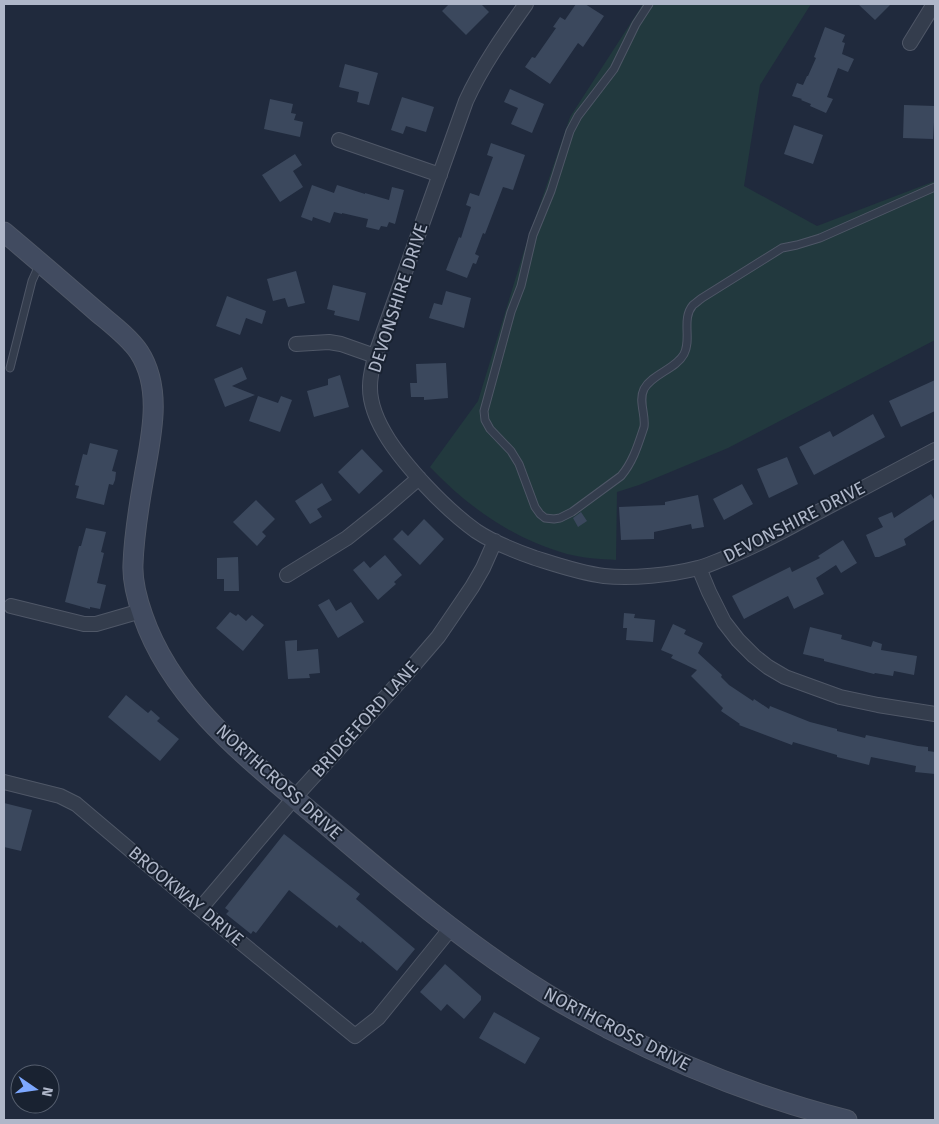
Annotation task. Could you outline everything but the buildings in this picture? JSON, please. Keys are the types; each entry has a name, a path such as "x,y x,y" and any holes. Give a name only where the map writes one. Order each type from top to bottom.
{"street":[{"name":"DEVONSHIRE DRIVE","path":"525,4 499,42 466,101 371,372 372,401 375,416 382,430 435,496 478,532 520,552 560,566 605,576 661,575 699,568 760,543 935,450"},
{"path":"910,43 934,4"},
{"path":"339,140 440,175"},
{"name":"NORTHCROSS DRIVE","path":"4,232 120,332 138,351 148,370 152,389 153,412 132,566 134,590 157,650 174,678 235,747 382,873 451,928 543,992 571,1009 645,1047 742,1088 847,1120"},
{"path":"296,344 329,342 341,344 376,356"},
{"path":"287,575 347,538 419,478"},
{"name":"BRIDGEFORD LANE","path":"200,909 294,798 401,680 438,636 472,586 495,541"},
{"path":"699,568 708,592 724,622 738,640 768,667 785,677 840,697 935,714"},
{"path":"11,606 84,624 96,624 141,611"},
{"name":"BROOKWAY DRIVE","path":"4,782 60,796 76,804 355,1036 378,1018 451,928"}],"lane":[{"path":"648,4 614,69 578,116 570,130 551,191 533,235 484,411 485,420 490,429 511,451 519,464 535,507 545,518 560,518 572,512 602,488 621,476 626,470 644,428 643,390 683,356 687,347 688,312 693,306 717,288 782,248 820,238 935,188"},
{"path":"10,368 32,281 40,263"}],"green space":[{"path":"643,4 811,4 760,85 744,186 817,226 935,181 935,340 728,448 639,485 617,492 616,560 567,554 528,540 492,520 460,495 430,467 478,401 523,254 570,117"}]}
